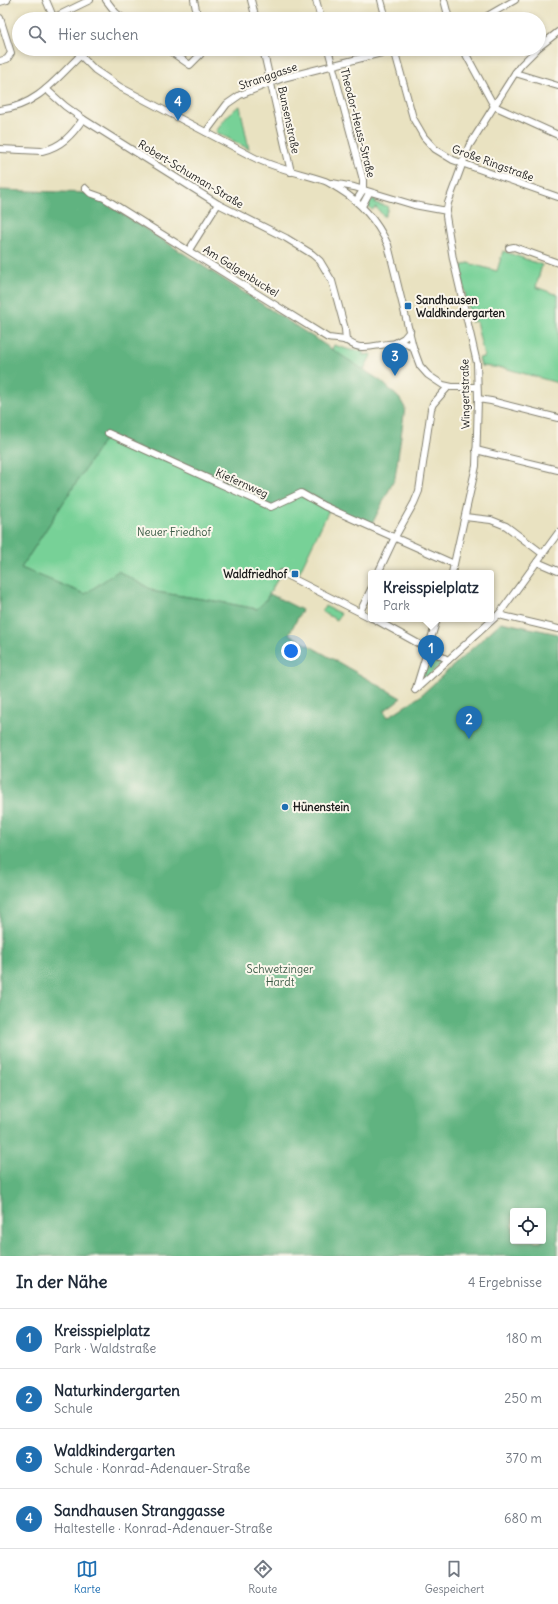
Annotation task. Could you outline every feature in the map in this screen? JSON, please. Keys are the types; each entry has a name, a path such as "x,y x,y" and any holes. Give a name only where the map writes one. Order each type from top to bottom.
{"street":[{"path":"0,2 7,0"},
{"path":"46,0 50,12"},
{"path":"67,12 90,0"},
{"path":"106,0 115,12"},
{"path":"194,0 197,12"},
{"path":"251,0 254,12"},
{"path":"316,0 319,12"},
{"path":"381,0 384,12"},
{"path":"444,0 447,12"},
{"path":"494,12 514,0"},
{"path":"0,18 11,53 7,59 0,61"},
{"name":"Wingertstraße","path":"546,42 558,32"},
{"path":"0,110 27,103 37,97 80,56 95,70 120,87 253,158 290,172 414,205 447,211"},
{"path":"178,56 190,65 199,56"},
{"name":"Bunsenstraße","path":"265,56 290,172"},
{"name":"Theodor-Heuss-Straße","path":"330,56 366,192 356,200"},
{"name":"Stranggasse","path":"206,132 227,104 240,95 271,83 369,56"},
{"name":"Große Ringstraße","path":"397,56 413,118 434,149 446,157 558,197"},
{"path":"467,56 494,106 558,135"},
{"name":"Wingertstraße","path":"453,570 476,466 478,399 477,363 447,231 447,211 469,146 515,73 530,56"},
{"path":"515,73 558,86"},
{"name":"Robert-Schuman-Straße","path":"46,89 65,106 83,119 218,204 300,245 320,261 332,281 345,329 346,341"},
{"path":"0,149 42,151 49,149 66,140 83,119"},
{"path":"327,182 356,200 382,232 388,246 413,347 423,370 432,378 448,387 477,387"},
{"name":"Am Galgenbuckel","path":"85,188 189,250 328,338 346,341 358,347 368,348 394,343 404,338 410,331"},
{"path":"362,206 366,192"},
{"path":"189,250 218,204"},
{"path":"509,248 514,247 558,263"},
{"name":"Am Galgenbuckel","path":"394,343 405,344 413,347"},
{"path":"379,570 395,537 409,514 419,491 431,409 433,404 448,387"},
{"path":"478,399 558,418"},
{"name":"Kiefernweg","path":"108,433 271,507 301,493 454,564"},
{"path":"476,450 558,470"},
{"path":"465,517 499,522 543,554"},
{"path":"494,619 499,614 558,533"},
{"path":"537,562 558,571"},
{"path":"282,573 368,616"},
{"path":"360,612 368,595"},
{"path":"499,614 558,629"},
{"path":"380,622 448,660"},
{"path":"436,622 415,690 490,622"}],"green space":[{"path":"240,106 249,149 216,132 229,114"},
{"name":"Schwetzinger Hardt","path":"0,190 90,193 381,381 400,399 405,408 395,478 371,526 300,494 271,508 116,438 105,438 21,568 85,594 118,571 156,592 257,609 270,594 302,610 289,634 401,698 384,711 388,717 419,697 501,622 558,634 558,1256 0,1256"},
{"path":"376,199 375,203 387,206 388,209 384,217 376,207 372,210 369,207 369,202"},
{"path":"503,251 542,265 536,287 558,295 558,383 504,368 481,366 479,358 484,357 476,321 471,322 460,269 463,265 468,263 497,271"},
{"path":"334,345 350,350 363,351 363,355 372,354 363,371 332,349"},
{"name":"Neuer Friedhof","path":"105,438 116,438 300,494 330,508 298,575 284,568 265,601 257,609 156,592 118,572 85,595 21,568"},
{"path":"325,606 341,614 337,620 322,612"},
{"path":"430,655 441,659 442,663 420,683"}],"place":[{"name":"Sandhausen Stranggasse","path":"178,121"},
{"name":"Sandhausen Waldkindergarten","path":"408,306"},
{"name":"Waldkindergarten","path":"395,376"},
{"name":"Waldfriedhof","path":"295,574"},
{"name":"Kreisspielplatz","path":"431,668"},
{"name":"Naturkindergarten","path":"469,739"},
{"name":"Hünenstein","path":"285,807"}]}
